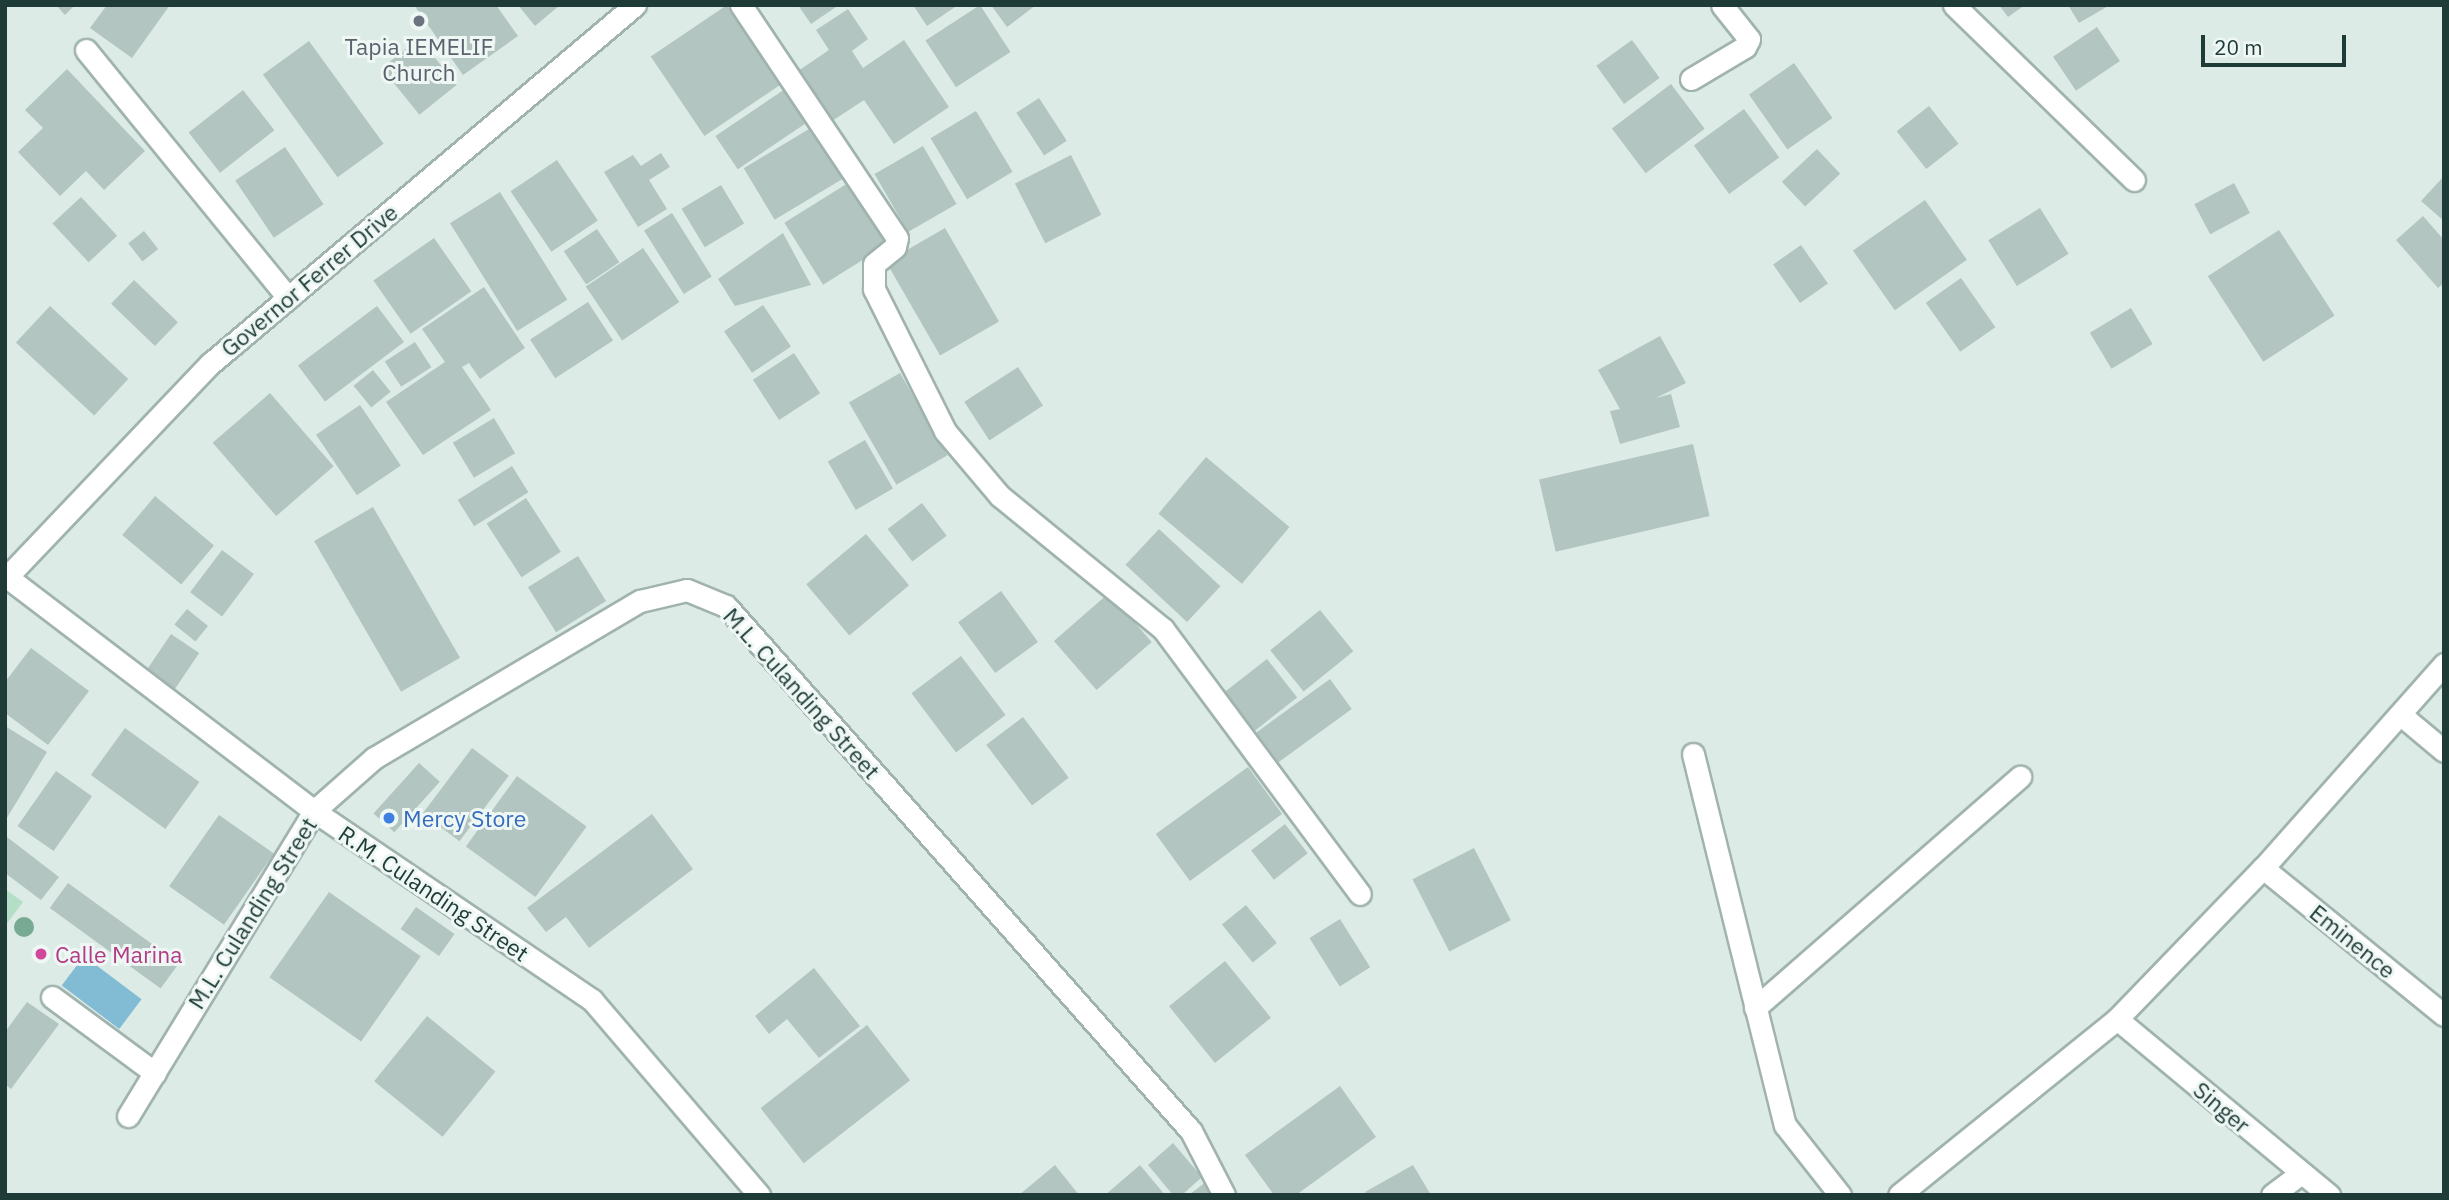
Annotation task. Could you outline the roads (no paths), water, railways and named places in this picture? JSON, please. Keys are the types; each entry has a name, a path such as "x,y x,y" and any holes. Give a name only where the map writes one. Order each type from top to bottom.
{"street":[{"name":"Governor Ferrer Drive","path":"6,578 211,363 635,5"},
{"path":"741,5 897,238 895,247 874,264 874,289 945,431 1000,496 1163,629 1360,894"},
{"path":"1691,79 1745,47 1749,39 1722,5"},
{"path":"1954,5 2134,180"},
{"path":"86,50 288,298"},
{"name":"R.M. Culanding Street","path":"6,578 314,811 592,1000 759,1195"},
{"name":"M.L. Culanding Street","path":"128,1116 314,811 374,758 640,601 687,590 726,606 1191,1131 1224,1195"},
{"path":"1899,1195 2116,1019 2263,868 2444,664"},
{"path":"2401,715 2444,751"},
{"path":"1693,754 1785,1125 1840,1195"},
{"path":"1755,1008 2020,777"},
{"name":"Eminence","path":"2263,868 2444,1015"},
{"path":"52,997 155,1073"},
{"name":"Singer","path":"2116,1019 2329,1195"},
{"path":"2272,1195 2301,1173"}],"water":[{"path":"84,956 142,999 119,1029 62,986"}],"place":[{"name":"Tapia IEMELIF Church","path":"419,21"},
{"name":"Mercy Store","path":"389,818"},
{"name":"Calle Marina","path":"41,954"}]}
